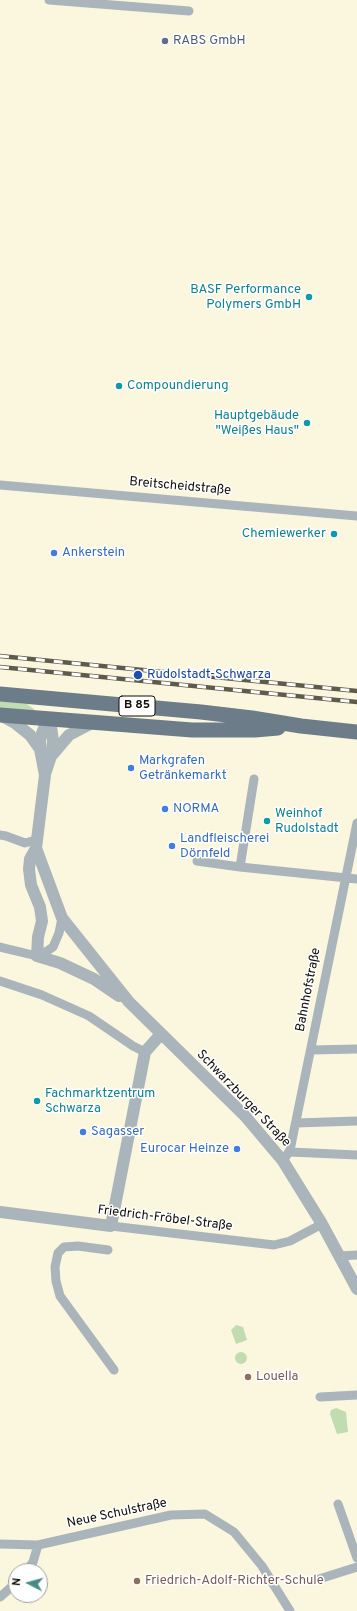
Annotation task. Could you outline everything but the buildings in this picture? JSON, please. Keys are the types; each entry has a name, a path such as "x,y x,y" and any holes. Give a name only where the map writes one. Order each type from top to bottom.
{"main road":[{"name":"B 85","path":"0,694 208,712 301,726 357,732"},
{"path":"50,719 52,698"},
{"name":"B 85","path":"0,715 192,730 255,730 301,726"}],"street":[{"path":"48,0 189,11"},
{"name":"Breitscheidstraße","path":"0,485 357,516"},
{"path":"0,715 23,729 35,741 40,749"},
{"path":"40,749 42,733 50,719"},
{"path":"45,776 51,756 53,741 50,719"},
{"path":"51,756 69,735 92,723"},
{"name":"Schwarzburger Straße","path":"37,956 38,937 42,921 40,907 31,885 29,869 30,859 36,844 45,776 40,749"},
{"path":"240,867 254,779"},
{"name":"Bahnhofstraße","path":"286,1156 296,1123 357,823"},
{"path":"0,835 25,843 36,844"},
{"name":"Schwarzburger Straße","path":"36,844 62,918 130,1002 286,1156 357,1289"},
{"path":"197,861 357,879"},
{"path":"37,956 52,947 59,933 62,918"},
{"name":"Schwarzburger Straße","path":"0,947 60,963 94,979 130,1002"},
{"path":"0,981 42,995 89,1016 133,1046 145,1052"},
{"path":"111,1226 145,1052 161,1034"},
{"path":"311,1050 357,1049"},
{"path":"296,1123 357,1121"},
{"path":"286,1156 357,1155"},
{"name":"Friedrich-Fröbel-Straße","path":"0,1212 274,1245 290,1241 322,1224"},
{"path":"108,1250 78,1246 64,1247 58,1253 55,1267 56,1280 60,1296 114,1370"},
{"path":"339,1256 357,1255"},
{"path":"320,1397 357,1395"},
{"path":"338,1504 357,1558"},
{"name":"Neue Schulstraße","path":"0,1544 38,1545 172,1515 204,1514 234,1532 262,1566 290,1611"},
{"path":"32,1563 38,1545"},
{"path":"319,1579 357,1568"},
{"path":"0,1597 8,1590"}],"green space":[{"path":"0,701 27,704 34,709 34,711 0,709"},
{"path":"236,1325 243,1327 247,1340 236,1344 231,1330"},
{"path":"239,1352 243,1352 247,1358 243,1364 239,1364 235,1360 235,1356"},
{"path":"336,1408 346,1412 348,1432 337,1434 330,1414 331,1410"}],"railway":[{"path":"0,656 357,691"},
{"path":"0,667 357,702"}],"place":[{"name":"RABS GmbH","path":"165,41"},
{"name":"BASF Performance Polymers GmbH","path":"309,297"},
{"name":"Compoundierung","path":"119,386"},
{"name":"Hauptgebäude \"Weißes Haus\"","path":"307,423"},
{"name":"Chemiewerker","path":"334,534"},
{"name":"Ankerstein","path":"54,553"},
{"name":"Rudolstadt-Schwarza","path":"138,675"},
{"name":"Markgrafen Getränkemarkt","path":"131,768"},
{"name":"NORMA","path":"165,809"},
{"name":"Weinhof Rudolstadt","path":"267,821"},
{"name":"Landfleischerei Dörnfeld","path":"172,846"},
{"name":"Fachmarktzentrum Schwarza","path":"37,1101"},
{"name":"Sagasser","path":"83,1132"},
{"name":"Eurocar Heinze","path":"237,1149"},
{"name":"Louella","path":"248,1377"},
{"name":"Friedrich-Adolf-Richter-Schule","path":"137,1581"}]}
